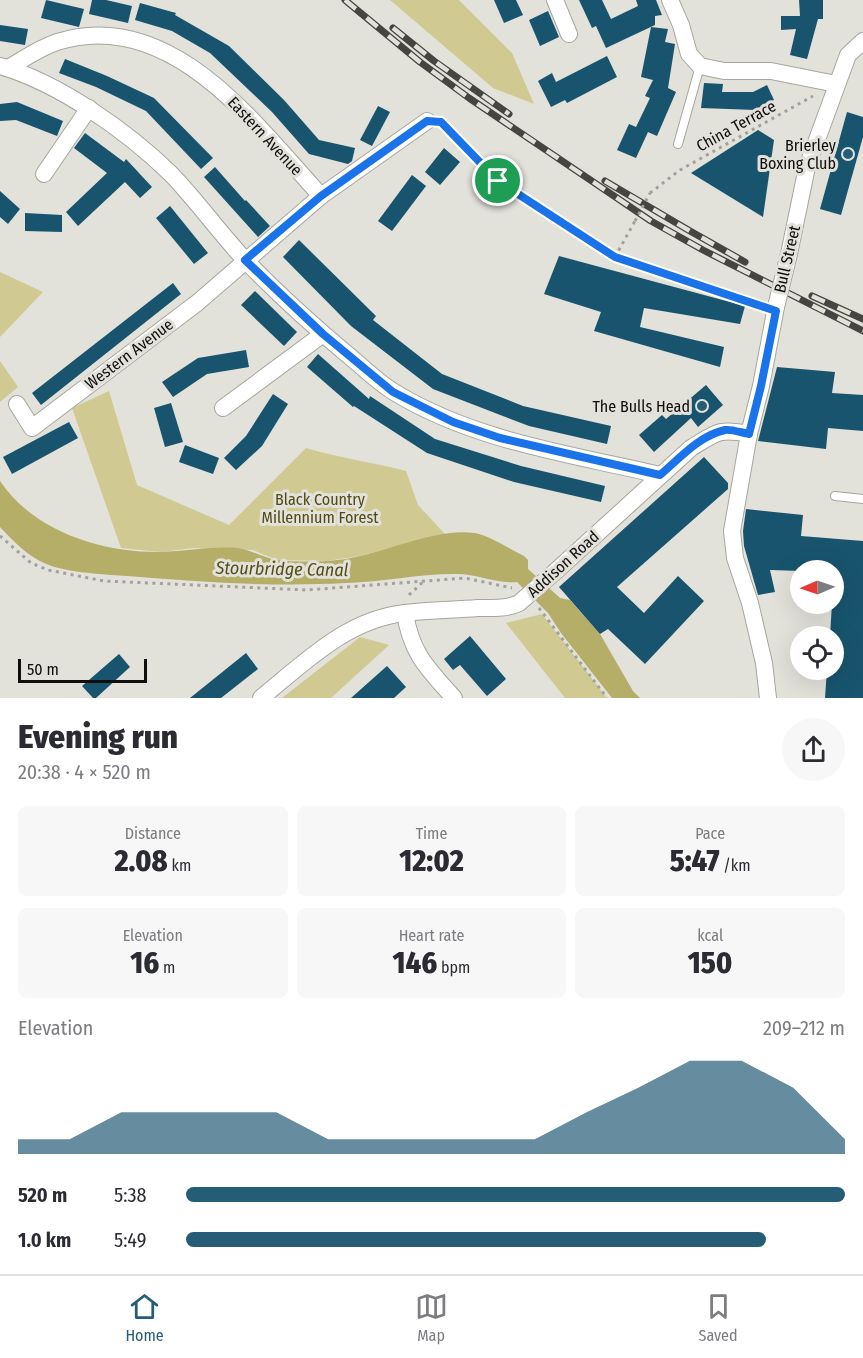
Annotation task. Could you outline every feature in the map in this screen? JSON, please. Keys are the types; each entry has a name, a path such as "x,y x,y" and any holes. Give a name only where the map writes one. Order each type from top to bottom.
{"street":[{"path":"555,0 569,34"},
{"path":"670,0 681,25 689,54 700,66 724,71 771,71 836,84"},
{"name":"Eastern Avenue","path":"4,67 57,42 96,36 131,38 171,54 233,99 321,196"},
{"name":"Bull Street","path":"768,698 764,663 750,603 735,558 732,531 749,434 807,167 848,55 863,42"},
{"path":"4,67 89,108 171,174 245,260 323,334 393,392 453,422 500,438 660,475"},
{"path":"44,174 89,108"},
{"path":"245,260 321,196 427,121"},
{"name":"Western Avenue","path":"17,404 32,428 197,303 245,260"},
{"path":"223,408 323,334"},
{"name":"Addison Road","path":"261,698 346,631 365,622 405,613 503,607 556,571 692,448 726,429 749,434"},
{"path":"405,613 408,632 416,653 453,698"}],"lane":[{"path":"678,144 700,66"},
{"path":"835,496 863,499"}],"path":[{"name":"China Terrace","path":"615,257 650,193 680,170 836,84"},
{"path":"427,121 441,122 498,181 615,257 776,309"},
{"path":"0,536 31,563 48,570 104,581 307,590 465,578 510,588 519,595"},
{"path":"537,604 542,614 607,698"}],"green space":[{"path":"390,0 459,0 512,53 534,104 493,88"},
{"path":"0,272 43,292 0,337"},
{"path":"0,361 18,387 0,402"},
{"name":"Black Country Millennium Forest","path":"109,391 137,485 229,525 306,448 406,471 418,505 445,534 359,556 327,561 277,560 253,550 193,548 161,552 121,548 72,408"},
{"path":"542,614 607,698 565,698 506,623"},
{"path":"360,637 389,645 331,698 282,698"}],"water":[{"name":"Stourbridge Canal","path":"0,481 14,499 31,514 51,526 94,543 139,551 238,548 277,560 322,561 371,553 442,534 459,532 481,535 524,556 528,560 528,569 560,598 570,600 600,634 633,691 640,698 612,698 548,613 517,582 454,574 359,582 264,584 181,580 58,568 33,557 0,527"}],"building":[{"path":"46,0 84,9 79,27 41,18"},
{"path":"92,0 106,0 132,6 128,23 89,14"},
{"path":"494,0 516,0 523,15 504,23"},
{"path":"579,0 602,0 611,19 638,6 636,0 656,0 662,15 655,16 655,25 606,48 596,26 592,28"},
{"path":"799,0 823,0 823,19 818,19 807,59 790,55 796,29 781,30 781,16 800,16"},
{"path":"140,3 176,13 175,15 229,46 284,100 319,140 355,148 352,161 348,164 309,154 272,112 210,53 172,31 135,20"},
{"path":"548,11 559,37 540,46 529,20"},
{"path":"0,25 28,29 25,45 0,41"},
{"path":"651,27 668,29 665,42 675,44 668,88 676,92 657,136 648,132 636,158 617,150 629,124 636,127 650,98 645,96 653,80 641,77"},
{"path":"607,56 617,77 567,103 565,100 551,107 538,81 552,73 556,82"},
{"path":"65,59 154,98 213,158 201,169 146,111 96,87 59,73"},
{"path":"704,83 723,84 722,92 753,92 767,85 774,100 755,110 701,108"},
{"path":"17,102 63,121 57,136 16,120 0,121 0,104"},
{"path":"378,106 390,112 372,146 360,140"},
{"path":"847,112 863,117 863,137 841,215 820,209"},
{"path":"758,130 774,140 763,217 691,173"},
{"path":"85,133 124,162 126,159 152,187 140,198 125,182 78,226 66,212 107,173 74,148"},
{"path":"444,148 460,162 440,185 425,172"},
{"path":"215,167 270,226 258,237 204,177"},
{"path":"412,175 426,186 392,231 378,221"},
{"path":"0,191 20,209 8,224 0,217"},
{"path":"170,206 208,253 194,264 156,218"},
{"path":"25,213 62,215 62,232 25,231"},
{"path":"299,240 376,316 373,320 442,374 523,406 611,426 607,444 529,426 433,389 351,326 283,257"},
{"path":"559,256 745,306 740,324 644,308 640,327 724,347 720,367 594,331 601,312 544,294"},
{"path":"173,283 181,294 41,405 32,393"},
{"path":"255,291 297,332 284,346 241,305"},
{"path":"246,350 249,367 207,374 173,397 162,382 198,358"},
{"path":"318,354 369,399 370,396 435,439 521,466 605,486 601,502 514,482 427,453 353,407 307,367"},
{"path":"777,367 835,372 832,393 863,395 863,431 828,428 826,449 758,441"},
{"path":"706,385 723,405 698,427 691,418 654,452 639,435 662,415 666,419"},
{"path":"273,394 288,404 262,446 236,470 224,458 246,436"},
{"path":"171,403 183,442 165,447 154,408"},
{"path":"69,422 78,438 12,474 3,457"},
{"path":"185,445 219,458 213,474 179,462"},
{"path":"704,457 728,483 728,489 617,587 644,613 678,576 704,601 645,664 608,629 600,634 559,587"},
{"path":"746,509 803,515 801,536 863,541 863,698 825,698 826,680 844,680 844,626 831,626 831,614 844,614 844,560 790,560 790,571 770,570 775,592 758,595 744,546 743,531"},
{"path":"470,636 506,679 487,696 460,665 453,670 444,659"},
{"path":"246,653 258,669 221,698 190,698"},
{"path":"119,654 130,667 96,698 93,698 82,686"},
{"path":"387,666 406,687 394,698 351,698"}],"railway":[{"path":"345,0 420,62 469,98 651,221 863,331"},
{"path":"393,28 434,61 509,114"},
{"path":"605,181 745,262"},
{"path":"812,296 863,319"}],"place":[{"name":"Brierley Boxing Club","path":"848,154"},
{"name":"The Bulls Head","path":"702,406"}],"route":[{"path":"427,121 441,122 498,181 615,257 776,311 749,434 726,429 710,436 660,475 500,438 453,422 393,392 323,334 245,260 321,196 427,121"}]}
